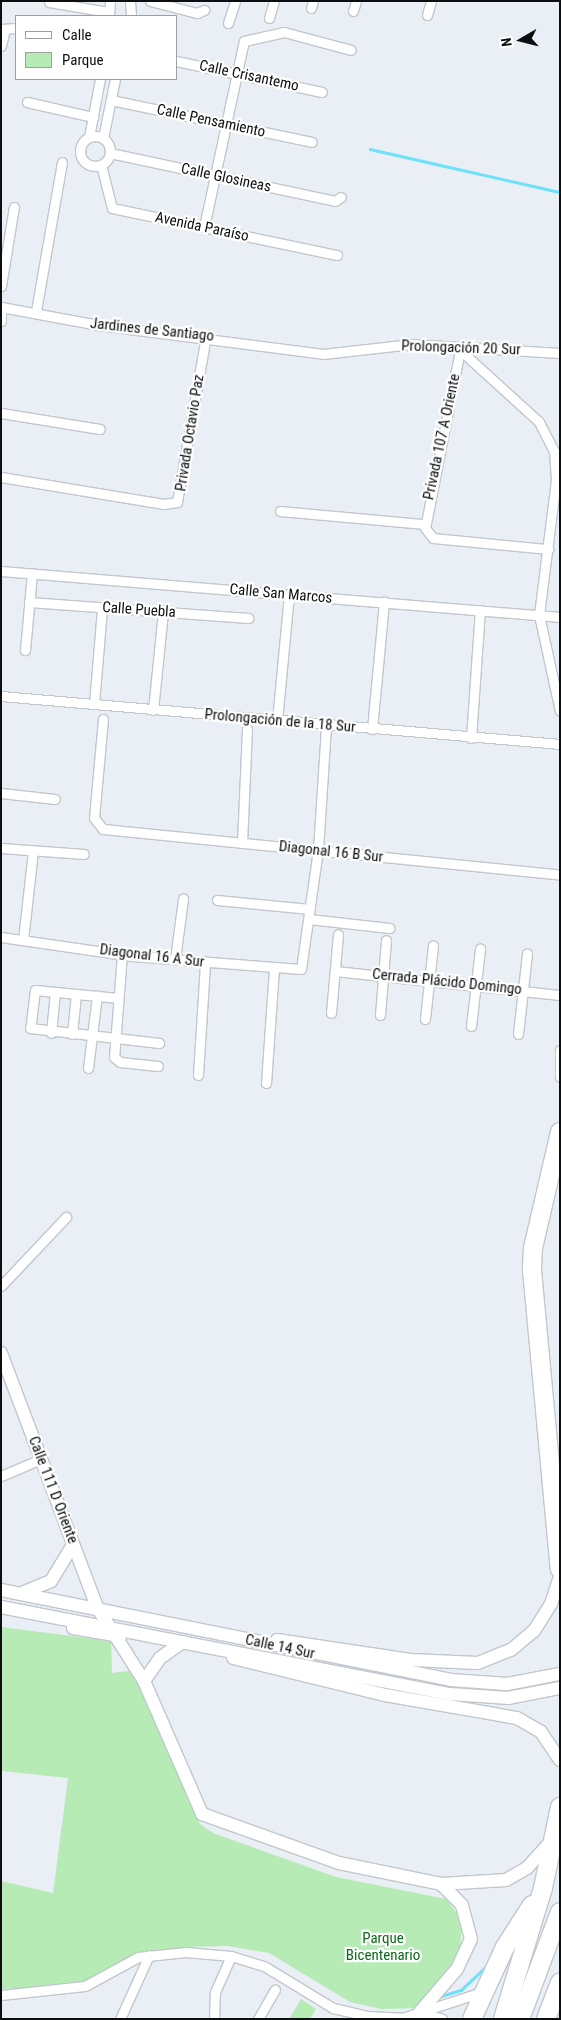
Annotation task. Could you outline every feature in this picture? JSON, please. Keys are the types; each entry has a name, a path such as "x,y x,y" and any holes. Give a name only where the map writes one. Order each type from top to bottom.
{"highway":[{"path":"560,1132 533,1248 532,1270 560,1569"},
{"path":"503,2019 543,1888 560,1807"},
{"path":"472,2019 482,1992 543,1888"},
{"path":"520,2019 560,1912"},
{"path":"546,2019 560,1983"}],"main road":[{"name":"Calle 111 D Oriente","path":"1,1353 98,1607 144,1681 195,1803 206,1817 339,1863 441,1884 506,1880 527,1868 554,1836"},
{"path":"17,1593 32,1591 51,1581 73,1545"},
{"path":"256,1642 284,1640 411,1660 478,1663 511,1650 534,1631 554,1599 560,1576"},
{"name":"Calle 14 Sur","path":"1,1590 98,1607 329,1658 484,1683 560,1674"},
{"name":"Calle 14 Sur","path":"1,1608 458,1695 508,1698 560,1688"},
{"path":"1,1616 111,1630"},
{"path":"144,1681 160,1658 179,1641"},
{"path":"223,1650 243,1663 517,1718 541,1732 560,1760"},
{"path":"420,2012 457,1969 471,1939 466,1910 441,1884"}],"street":[{"path":"49,2 108,14 110,1"},
{"path":"150,1 204,10"},
{"path":"228,22 235,1"},
{"path":"270,18 274,1"},
{"path":"353,11 356,1"},
{"path":"427,15 431,1"},
{"path":"131,2 131,15"},
{"path":"1,46 3,29"},
{"path":"204,227 237,74 248,38 294,33 350,50"},
{"name":"Calle Crisantemo","path":"178,61 322,92"},
{"path":"100,80 89,137 80,148 81,157 87,164 101,165 110,153 103,138 115,80"},
{"name":"Calle Pensamiento","path":"110,100 312,142"},
{"path":"27,102 93,117"},
{"path":"89,137 103,138"},
{"name":"Calle Glosineas","path":"110,153 335,201 341,197"},
{"path":"36,311 62,162"},
{"name":"Avenida Paraíso","path":"101,165 112,208 337,255"},
{"path":"1,286 14,206"},
{"name":"Jardines de Santiago","path":"1,307 36,311 98,325 206,336 304,352"},
{"path":"1,312 1,321"},
{"name":"Privada Octavio Paz","path":"1,477 164,504 176,502 206,336"},
{"name":"Prolongación 20 Sur","path":"304,352 351,354 411,344 460,350 560,353"},
{"path":"460,350 539,422 550,438 556,470 539,615 557,675 560,710"},
{"name":"Privada 107 A Oriente","path":"424,524 460,350"},
{"path":"1,413 100,429"},
{"path":"280,511 424,524 433,538 548,549"},
{"name":"Calle San Marcos","path":"1,571 560,617"},
{"path":"24,650 32,574"},
{"path":"277,721 289,595"},
{"name":"Calle Puebla","path":"29,602 248,618"},
{"path":"372,729 384,602"},
{"path":"94,704 102,608"},
{"path":"471,738 480,610"},
{"path":"153,710 163,611"},
{"name":"Prolongación de la 18 Sur","path":"1,696 326,726 560,744"},
{"name":"Diagonal 16 B Sur","path":"103,719 94,818 103,830 242,842 560,875"},
{"path":"326,726 318,850 309,919 389,928"},
{"path":"242,842 247,729"},
{"path":"1,793 55,799"},
{"path":"1,848 84,854"},
{"path":"22,940 33,850"},
{"path":"175,959 183,899"},
{"path":"217,900 310,909"},
{"name":"Diagonal 16 A Sur","path":"1,937 122,954 206,963 274,969 303,968 309,919"},
{"path":"331,1014 338,934"},
{"path":"380,1015 386,940"},
{"path":"425,1019 433,945"},
{"path":"471,1026 480,949"},
{"path":"122,954 114,1038 117,1061 158,1066"},
{"path":"518,1034 527,954"},
{"path":"198,1075 206,963"},
{"path":"266,1083 274,969"},
{"name":"Cerrada Plácido Domingo","path":"335,971 560,995"},
{"path":"118,998 35,990 31,995 31,1030 159,1043"},
{"path":"51,1033 55,992"},
{"path":"72,1034 76,994"},
{"path":"88,1068 96,996"},
{"path":"559,1053 560,1077"},
{"path":"1,1286 66,1217"},
{"path":"1,1476 41,1459"},
{"path":"1,1995 85,1986 131,1960 149,1955 231,1956 279,1972 333,2008 402,2018 482,1992"},
{"path":"120,2019 149,1955"},
{"path":"217,2018 216,1992 231,1956"},
{"path":"258,2019 275,1989"},
{"path":"420,2012 442,2019"}],"green space":[{"name":"Parque Bicentenario","path":"1,1627 111,1641 112,1673 129,1671 143,1689 200,1824 213,1833 336,1877 446,1899 462,1920 460,1952 419,2008 381,2009 350,2002 269,1953 227,1946 186,1947 135,1956 86,1985 1,1989 1,1881 53,1893 68,1778 1,1771"},
{"path":"301,1999 316,2009 310,2019 289,2019"}],"waterway":[{"path":"370,149 560,192"},
{"path":"441,1996 461,1990 487,1966"}]}
